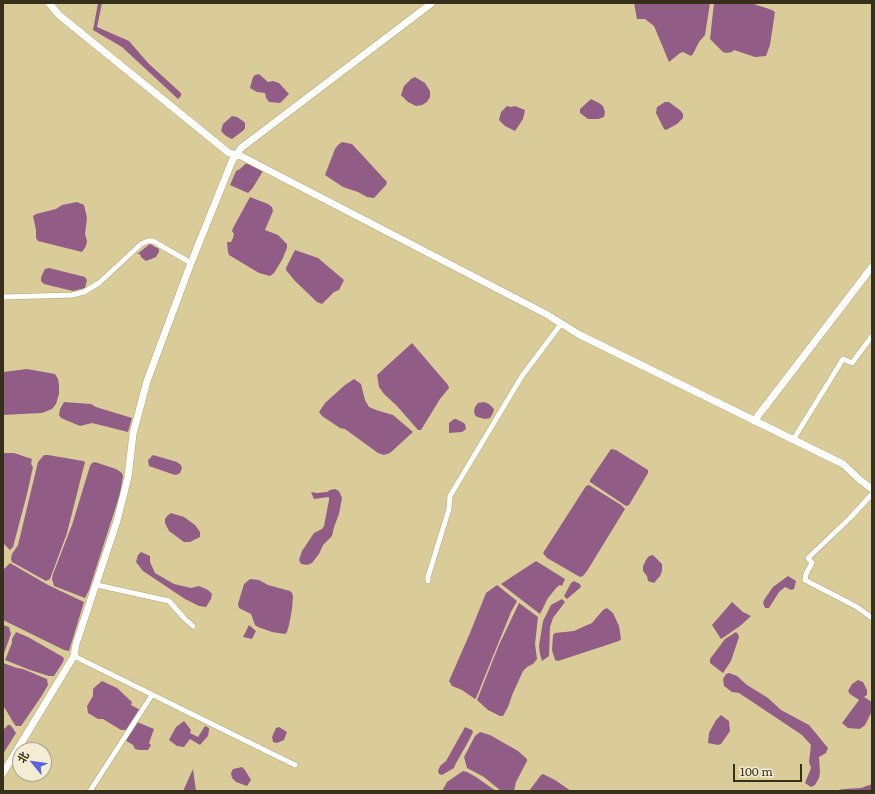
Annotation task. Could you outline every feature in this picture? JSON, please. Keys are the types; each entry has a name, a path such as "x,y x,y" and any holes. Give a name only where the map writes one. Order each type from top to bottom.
{"street":[{"path":"50,3 59,15 229,153 237,155 546,314 580,335 843,464 872,489"},
{"path":"3,773 74,656 76,644 97,585 121,506 128,477 133,434 148,381 190,263 232,161 241,148 432,3"},
{"path":"3,296 72,295 84,292 98,283 141,244 148,241 153,241 190,263"},
{"path":"754,421 872,267"},
{"path":"428,581 449,508 450,496 522,376 561,324"},
{"path":"793,440 843,358 852,363 872,336"},
{"path":"872,494 850,518 808,558 812,563 806,574 805,580 857,607 872,618"},
{"path":"97,585 169,601 193,626"},
{"path":"74,656 295,764"},
{"path":"90,791 152,695"}],"shaded area":[{"path":"98,3 102,3 97,27 129,41 148,63 181,93 181,96 178,99 122,47 93,30"},
{"path":"634,3 710,3 705,35 699,42 693,54 691,56 683,52 680,53 669,62 654,26 645,19 637,19"},
{"path":"714,3 751,3 775,12 770,45 766,56 755,57 734,50 726,53 723,52 710,39"},
{"path":"259,74 268,82 273,81 279,83 289,94 280,103 269,102 265,93 257,92 250,88 253,77"},
{"path":"415,77 425,83 430,91 430,97 427,102 416,106 408,102 401,95 404,86"},
{"path":"591,99 603,106 605,112 604,117 598,119 588,119 580,113 580,109"},
{"path":"665,102 669,102 683,114 683,118 677,124 666,130 664,129 656,113 657,107"},
{"path":"507,106 515,106 525,110 523,119 515,131 505,126 499,120 501,112"},
{"path":"232,116 243,121 245,123 245,128 232,139 221,131 223,124"},
{"path":"342,142 352,144 387,182 374,198 367,197 343,187 325,175 335,149"},
{"path":"245,164 249,164 263,171 248,193 230,185 236,171"},
{"path":"250,197 272,207 273,211 265,230 278,235 287,244 282,260 274,273 270,276 259,273 229,255 228,252 227,242 231,242 234,234 232,231 233,228"},
{"path":"77,202 84,205 87,218 85,234 87,241 82,252 38,241 36,238 33,216 56,209 62,205"},
{"path":"150,244 159,249 159,252 156,257 146,261 140,254 137,254"},
{"path":"295,250 318,258 344,280 339,290 334,292 322,304 317,302 286,270"},
{"path":"49,268 85,277 87,280 85,288 73,291 44,284 41,281 41,277 45,269"},
{"path":"412,343 449,388 440,399 421,430 418,430 397,406 384,394 379,387 377,375"},
{"path":"27,369 55,374 59,385 59,394 56,404 52,409 42,413 3,415 3,372"},
{"path":"354,379 361,384 365,400 369,407 393,415 413,432 390,453 384,455 378,453 345,429 340,428 322,416 319,412 325,403"},
{"path":"64,402 91,404 96,407 132,418 128,432 92,423 80,426 61,418 59,415 60,409"},
{"path":"484,402 489,404 494,409 490,418 485,419 475,415 475,407 478,403"},
{"path":"454,419 465,424 466,429 462,432 449,433 449,423"},
{"path":"611,449 616,450 648,470 648,473 629,505 626,506 590,482"},
{"path":"3,453 14,453 32,459 31,464 33,467 13,547 10,550 4,544 3,539"},
{"path":"44,455 85,462 67,533 50,579 46,581 12,562 11,559 12,554 18,545 38,462"},
{"path":"153,455 177,462 182,468 180,473 176,475 149,466 148,460"},
{"path":"95,462 116,469 122,473 123,476 120,494 89,590 85,598 54,586 52,579 72,525 90,466"},
{"path":"589,485 625,509 587,571 580,577 547,558 543,553 586,486"},
{"path":"335,489 339,491 342,498 332,536 323,545 319,554 312,563 307,565 301,564 299,560 302,551 314,533 322,529 324,526 329,500 329,497 314,499 311,492 327,492"},
{"path":"171,513 184,517 195,525 200,532 200,537 190,542 184,542 169,531 165,523 165,519"},
{"path":"141,552 150,556 150,562 155,573 174,584 191,588 199,586 208,590 212,594 206,607 199,606 185,599 143,571 136,562 138,555"},
{"path":"653,555 662,564 660,576 654,583 648,581 647,576 643,571 643,566 646,560 649,556"},
{"path":"536,561 565,579 562,586 560,585 557,587 548,598 540,614 501,584"},
{"path":"10,563 48,585 84,602 69,651 64,650 3,620 3,570"},
{"path":"788,576 796,581 794,589 791,590 785,587 779,592 769,608 765,608 763,603 764,600 773,587"},
{"path":"250,579 259,580 268,585 290,591 292,593 292,609 289,625 285,634 272,632 258,627 255,625 251,614 239,608 238,604 244,584"},
{"path":"574,581 580,584 581,587 567,599 564,596 571,583"},
{"path":"497,585 517,601 475,699 462,690 452,686 449,681 486,593"},
{"path":"562,599 565,602 553,618 550,627 549,656 542,661 539,646 543,621 551,605"},
{"path":"732,602 743,612 751,616 740,626 721,639 712,625"},
{"path":"519,603 538,617 535,644 537,659 523,671 508,707 503,716 500,716 488,710 477,700 499,645"},
{"path":"607,608 613,613 619,626 621,639 619,641 558,661 555,660 552,650 553,635 555,633 574,631 592,623 603,610"},
{"path":"3,625 9,627 11,634 3,656"},
{"path":"249,625 256,631 252,639 243,637"},
{"path":"16,632 28,637 63,657 63,662 54,676 49,676 30,670 5,660"},
{"path":"736,632 739,637 731,661 723,673 710,663 710,659 725,639"},
{"path":"3,663 47,679 48,685 21,726 16,726 3,705"},
{"path":"729,673 737,676 747,685 768,698 781,710 809,725 828,748 826,753 819,757 820,772 819,778 815,785 811,787 805,783 811,768 809,762 811,745 802,735 739,693 732,692 724,686 723,679 726,674"},
{"path":"858,680 863,682 867,690 867,695 864,697 872,702 872,711 865,725 860,729 848,728 842,723 859,700 848,691 852,684"},
{"path":"102,681 117,688 132,702 131,705 140,710 127,730 121,730 103,719 98,719 88,713 87,706 93,696 93,689"},
{"path":"721,715 729,721 730,731 721,744 718,745 708,743 709,733 716,720"},
{"path":"184,721 191,730 190,733 198,737 205,726 209,728 208,736 200,745 190,739 184,747 177,746 169,740 176,727"},
{"path":"137,722 154,729 149,743 151,745 148,750 135,749 133,745 125,740"},
{"path":"8,725 12,727 16,733 3,754 3,730"},
{"path":"279,727 287,732 284,740 277,743 273,742 272,737 276,728"},
{"path":"465,727 473,732 454,768 442,775 439,774 438,771 440,766 446,761"},
{"path":"480,732 490,735 518,751 527,759 516,782 514,791 501,791 484,777 467,768 464,757 475,736"},
{"path":"242,767 251,780 247,786 236,782 232,778 231,773 233,769"},
{"path":"193,769 196,791 184,791 184,789"},
{"path":"463,771 476,777 496,791 442,791 447,782"},
{"path":"543,774 555,780 571,791 529,791"},
{"path":"872,784 872,791 832,791 861,788"}]}
